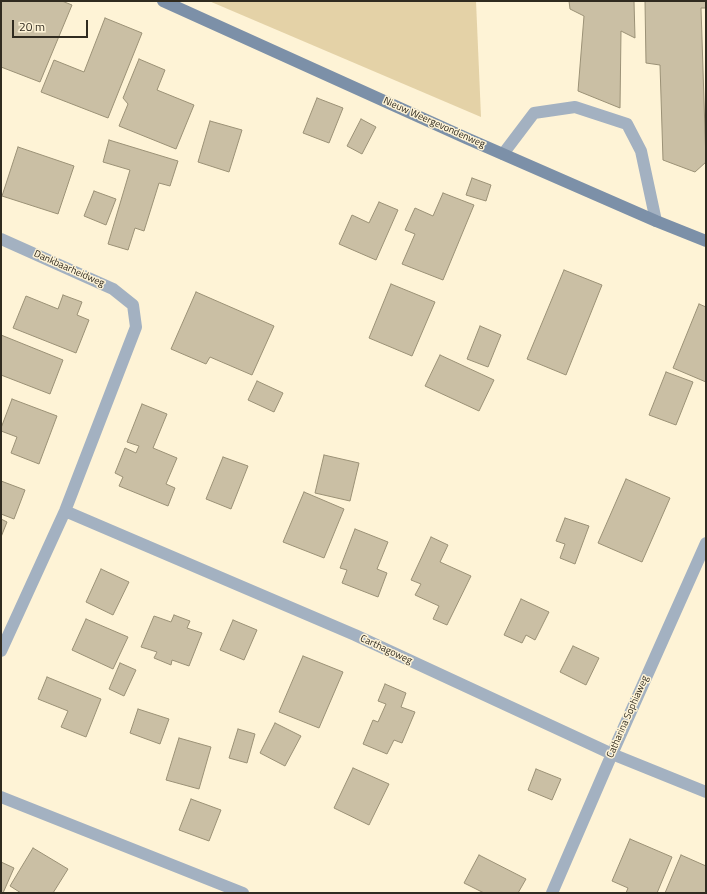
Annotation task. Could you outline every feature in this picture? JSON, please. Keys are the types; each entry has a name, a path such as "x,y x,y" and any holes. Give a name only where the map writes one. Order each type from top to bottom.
{"street":[{"name":"Nieuw Weergevondenweg","path":"163,1 502,154 656,221 706,241"},
{"path":"502,154 534,113 575,107 627,124 641,151 656,221"},
{"name":"Dankbaarheidweg","path":"1,239 113,289 133,305 136,327 65,511"},
{"path":"1,651 65,511"},
{"name":"Carthagoweg","path":"65,511 355,635 612,754 706,792"},
{"name":"Catharina Sophiaweg","path":"552,893 706,543"},
{"path":"1,798 238,891"}],"shaded area":[{"path":"209,1 476,1 481,117"}],"building":[{"path":"1,1 62,1 72,5 40,82 1,67"},
{"path":"569,1 634,1 635,38 621,31 620,108 578,91 584,16 570,9"},
{"path":"645,1 706,1 706,8 701,8 706,162 695,172 663,160 660,65 646,63"},
{"path":"105,18 142,33 108,118 41,92 54,60 84,72"},
{"path":"139,59 165,70 157,90 194,105 176,149 119,126 128,104 123,98"},
{"path":"317,98 343,108 329,143 303,133"},
{"path":"361,119 376,127 362,154 347,146"},
{"path":"210,121 242,130 229,172 198,162"},
{"path":"109,140 178,161 170,186 159,183 144,231 135,228 128,250 108,244 130,170 103,162"},
{"path":"18,147 74,166 58,214 2,196"},
{"path":"472,178 491,185 486,201 466,195"},
{"path":"94,191 116,199 106,225 84,216"},
{"path":"443,193 474,205 443,280 402,264 415,234 405,230 415,208 433,216"},
{"path":"379,202 398,210 376,260 339,244 352,215 369,223"},
{"path":"564,270 602,285 566,375 527,359"},
{"path":"391,284 435,302 412,356 369,338"},
{"path":"196,292 274,326 252,375 210,357 206,364 171,349"},
{"path":"63,295 82,302 77,315 89,320 76,353 13,328 26,296 58,309"},
{"path":"699,304 706,307 706,382 673,368"},
{"path":"480,326 501,335 488,367 467,359"},
{"path":"1,335 63,360 50,394 1,375"},
{"path":"440,355 494,380 479,411 425,386"},
{"path":"666,372 693,382 676,425 649,415"},
{"path":"257,381 283,393 274,412 248,400"},
{"path":"12,399 57,416 39,464 11,453 17,437 1,431"},
{"path":"142,404 167,414 153,448 177,458 166,484 175,488 168,506 119,486 123,477 115,473 125,448 136,453 139,446 127,442"},
{"path":"324,455 359,463 350,501 315,493"},
{"path":"223,457 248,466 231,509 206,499"},
{"path":"626,479 670,498 642,562 598,543"},
{"path":"1,481 25,490 14,519 1,514"},
{"path":"304,492 344,509 324,558 283,542"},
{"path":"565,518 589,526 575,564 560,558 565,544 556,541"},
{"path":"1,519 7,522 1,537"},
{"path":"355,529 388,542 377,569 387,573 378,597 342,583 347,570 340,568"},
{"path":"431,537 448,545 440,562 471,576 447,625 433,619 439,606 415,595 421,584 411,580"},
{"path":"101,569 129,582 113,615 86,602"},
{"path":"521,599 549,612 535,640 526,635 522,643 504,635"},
{"path":"174,615 190,621 187,628 202,633 189,666 172,660 171,665 154,658 157,652 141,647 154,616 171,622"},
{"path":"86,619 128,637 113,669 72,650"},
{"path":"233,620 257,630 244,660 220,650"},
{"path":"573,646 599,658 586,685 560,672"},
{"path":"303,656 343,672 319,728 279,712"},
{"path":"120,663 136,670 124,696 109,689"},
{"path":"47,677 101,699 86,737 61,727 68,711 38,699"},
{"path":"385,684 406,693 401,707 415,712 402,743 394,740 387,754 363,744 373,720 378,722 386,704 378,701"},
{"path":"138,709 169,719 160,744 130,733"},
{"path":"275,723 301,736 285,766 260,753"},
{"path":"238,729 255,734 247,763 229,758"},
{"path":"179,738 211,747 199,789 166,780"},
{"path":"353,768 389,784 369,825 334,808"},
{"path":"536,769 561,779 552,800 528,790"},
{"path":"191,799 221,810 209,841 179,830"},
{"path":"630,839 672,857 657,893 626,893 628,888 612,881"},
{"path":"33,848 68,869 53,893 21,893 10,886"},
{"path":"479,855 526,879 518,893 484,893 464,883"},
{"path":"681,855 706,866 706,893 665,893"},
{"path":"1,862 14,868 3,893 1,893"}]}
